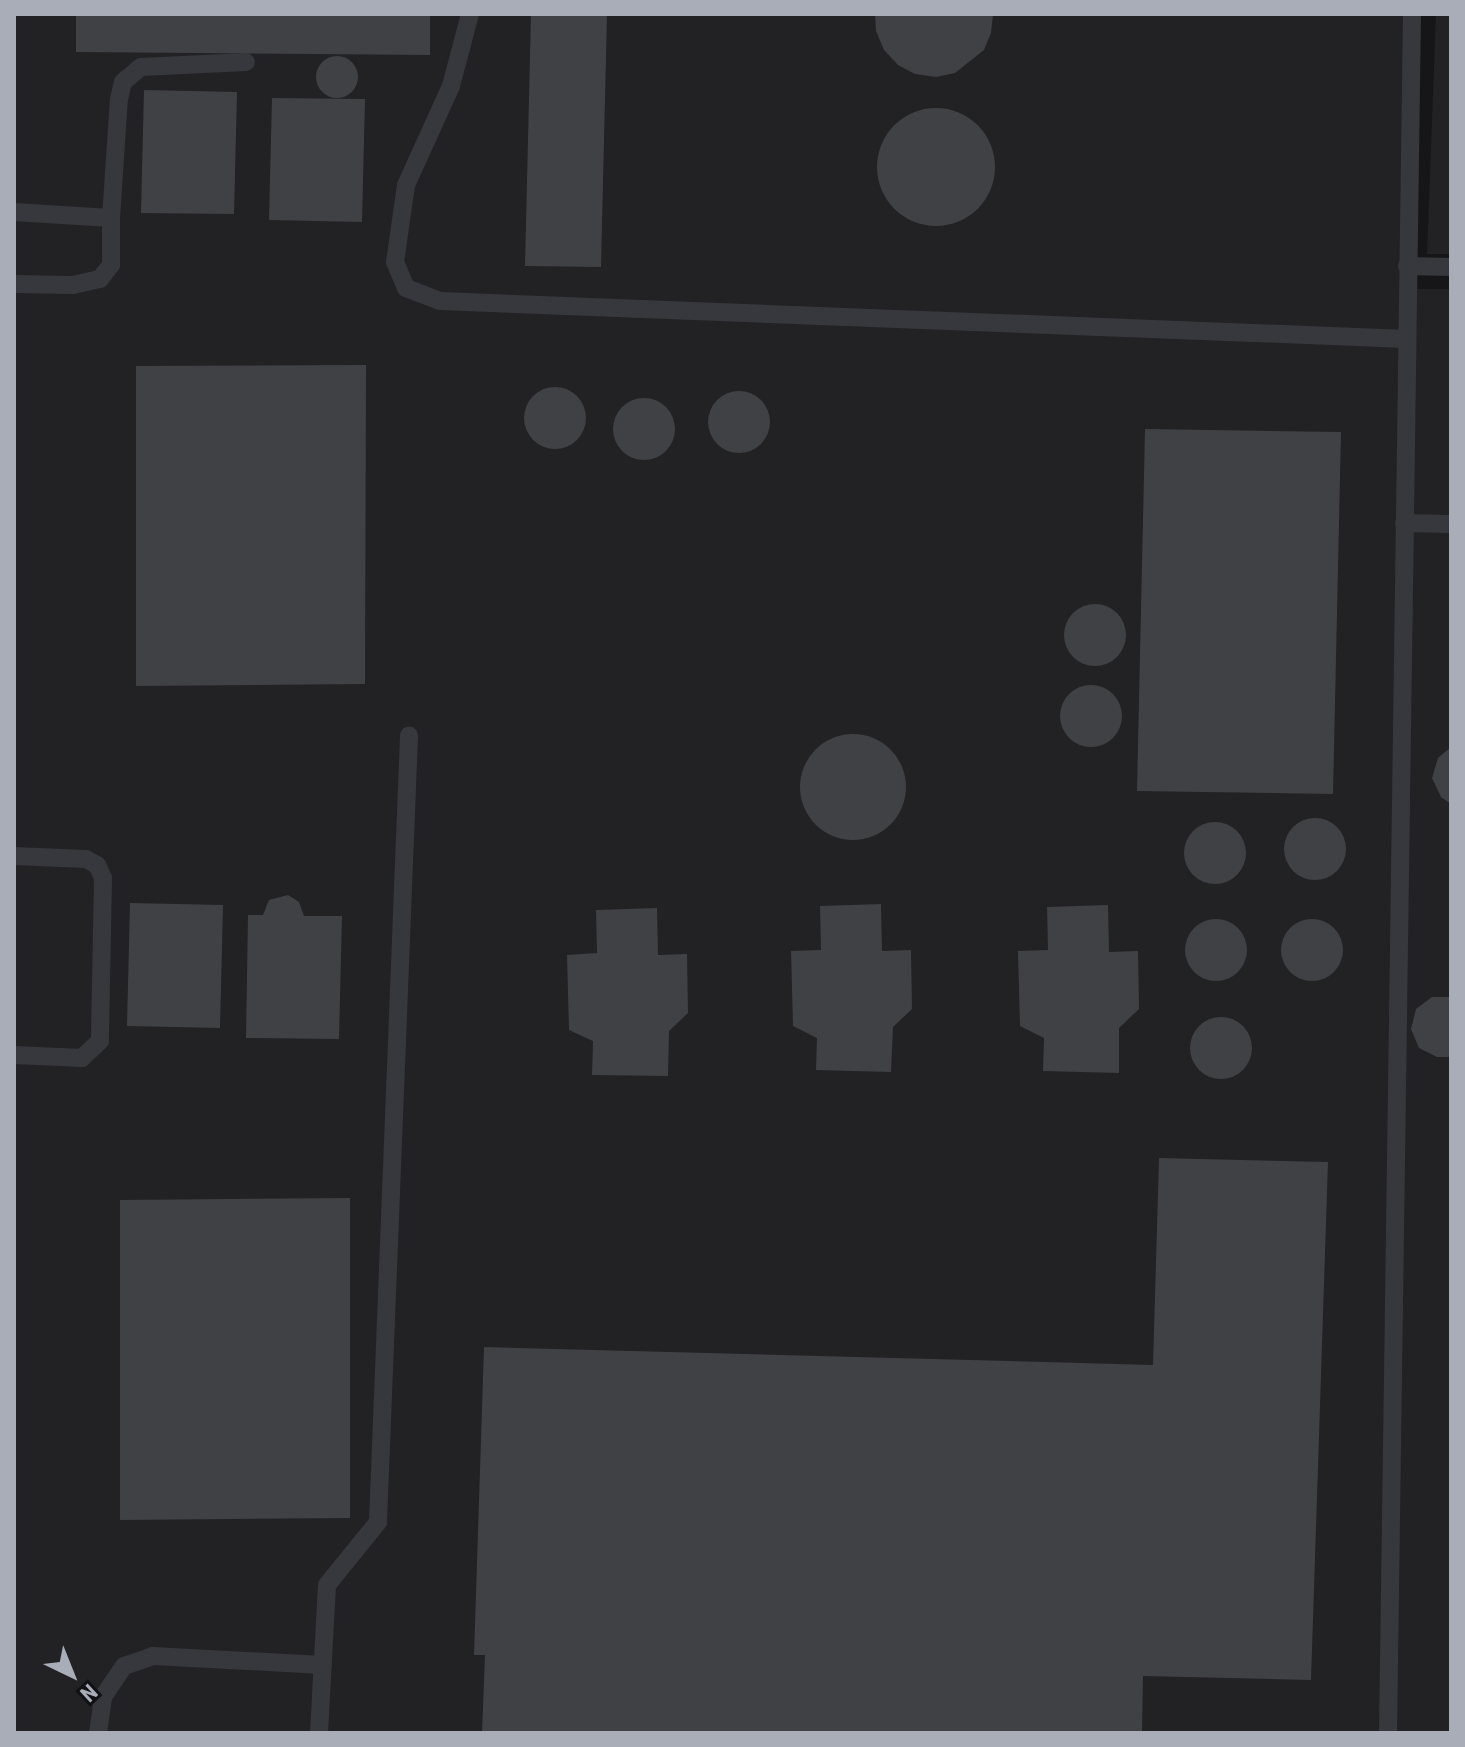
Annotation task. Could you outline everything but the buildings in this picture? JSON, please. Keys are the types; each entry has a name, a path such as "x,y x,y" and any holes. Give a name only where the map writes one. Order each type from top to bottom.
{"lane":[{"path":"470,14 451,86 406,185 395,262 406,288 440,301 1406,339"},
{"path":"1388,1733 1412,14"},
{"path":"14,284 73,285 100,279 111,265 111,218 119,99 123,82 141,67 246,62"},
{"path":"14,212 111,218"},
{"path":"1407,266 1451,267"},
{"path":"1404,523 1451,524"},
{"path":"319,1733 327,1585 378,1522 409,736"},
{"path":"14,856 86,859 97,865 103,878 100,1041 82,1058 14,1055"},
{"path":"98,1733 103,1697 124,1666 153,1656 323,1665"}],"shaded area":[{"path":"14,14 1410,14 1404,289 1451,289 1451,1733 14,1733"},
{"path":"1436,14 1451,14 1451,254 1427,254"}]}
